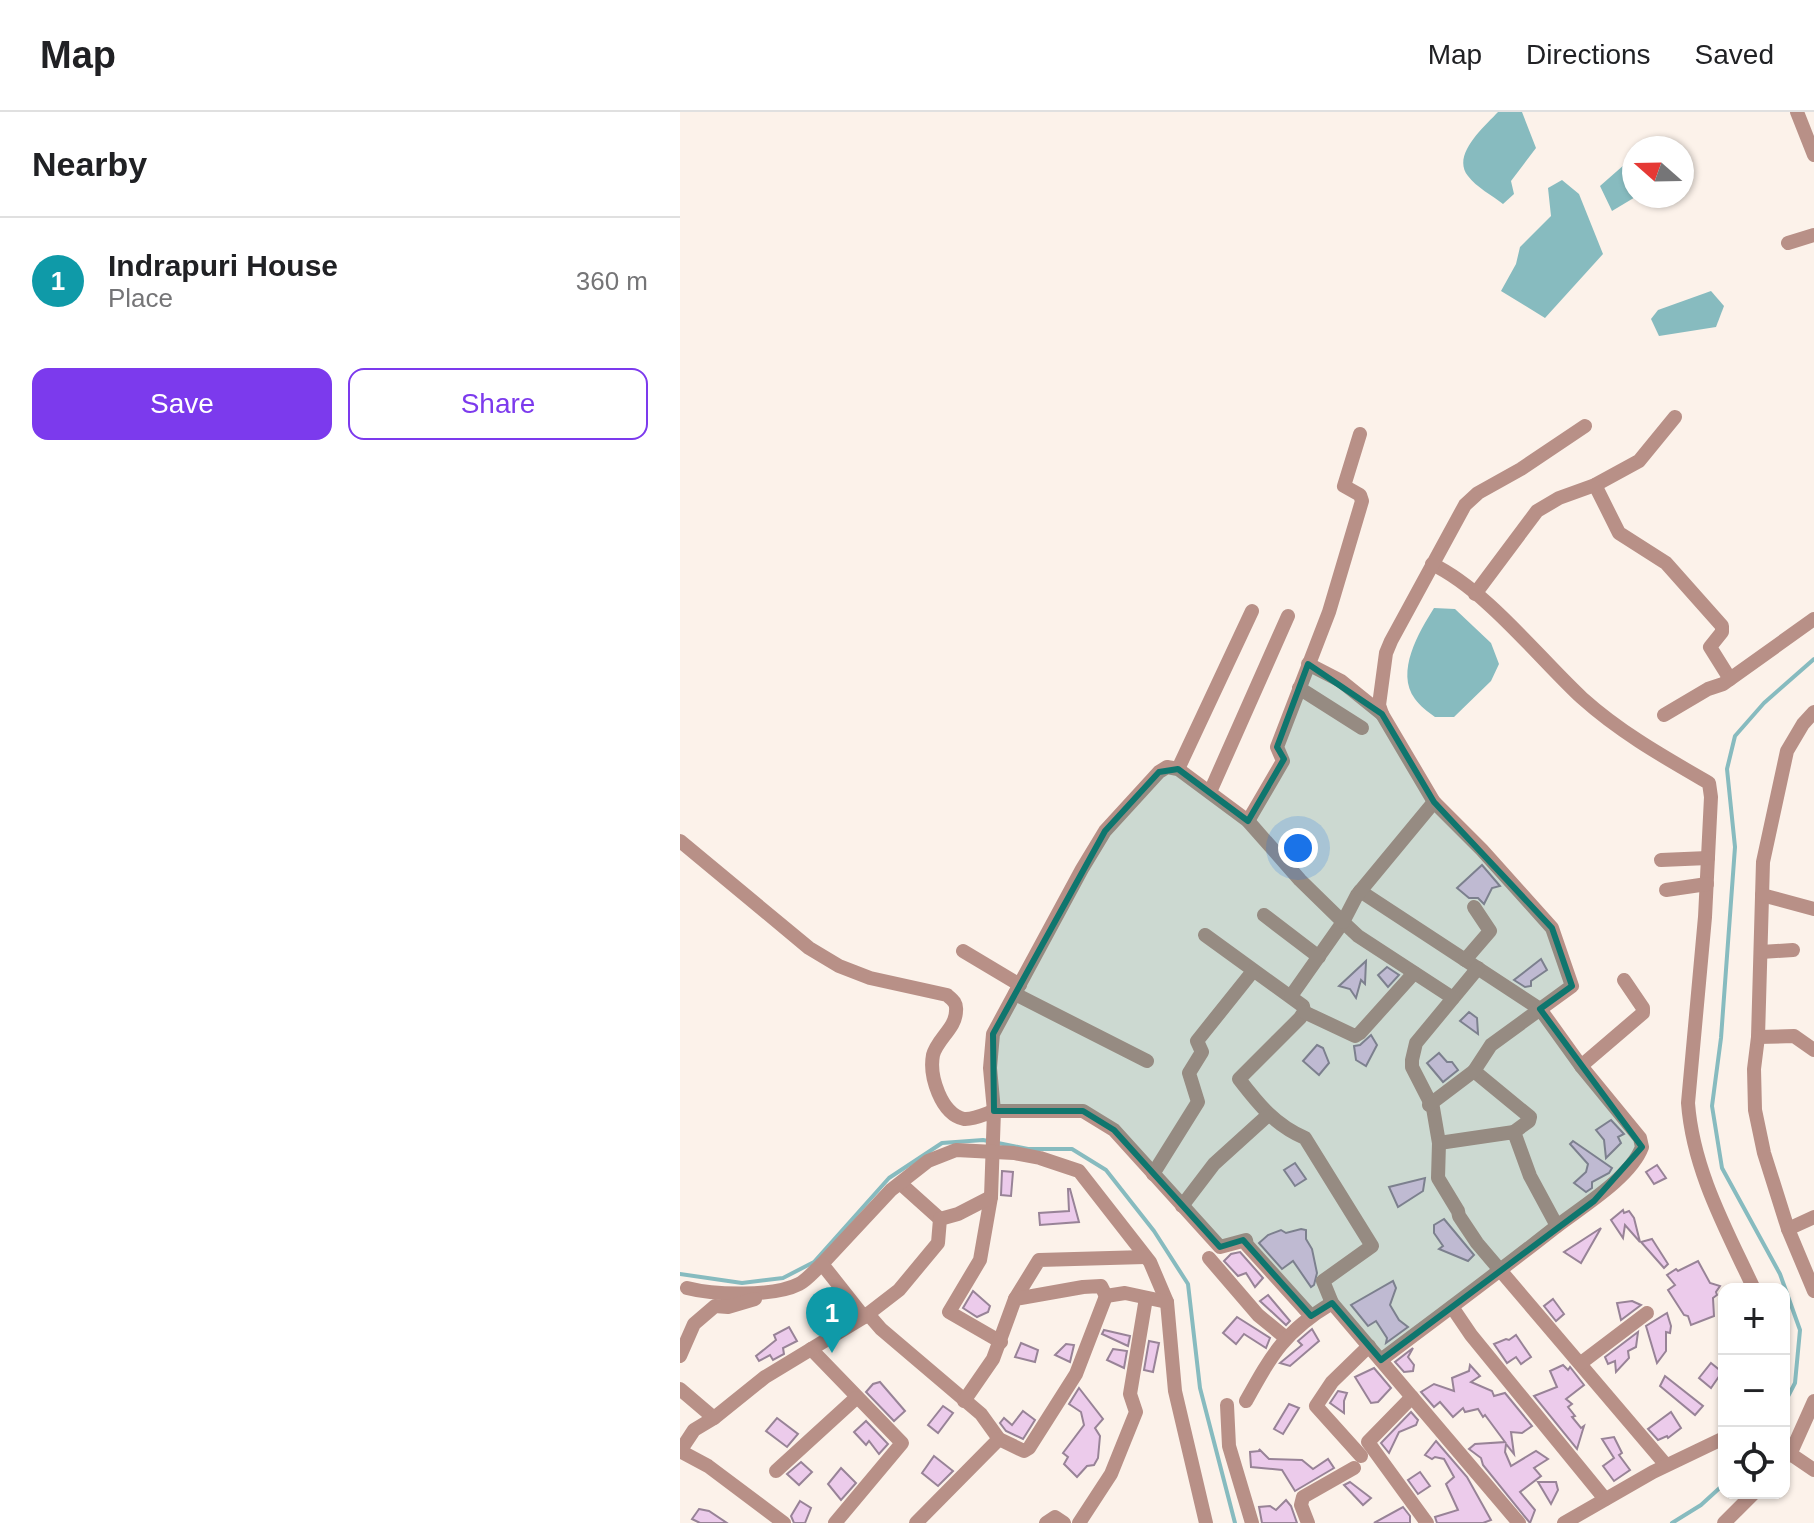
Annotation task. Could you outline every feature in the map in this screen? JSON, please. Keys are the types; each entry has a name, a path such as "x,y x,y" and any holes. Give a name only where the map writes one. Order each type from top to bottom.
{"street":[{"path":"1797,112 1814,155"},
{"path":"1788,243 1814,235"},
{"path":"1475,594 1543,507 1595,485 1643,458 1675,417"},
{"path":"1382,714 1380,690 1386,653 1441,569 1461,512 1478,493 1521,469 1585,426"},
{"path":"1248,821 1283,761 1277,747 1331,605 1362,501 1360,495 1344,486 1360,434"},
{"path":"1595,485 1619,533 1666,563 1722,626 1722,632 1710,647 1730,679"},
{"path":"1441,569 1475,594 1626,735 1709,783 1707,884 1688,1103 1697,1155 1718,1213 1751,1283"},
{"path":"1178,769 1252,611"},
{"path":"1210,792 1288,616"},
{"path":"1664,715 1730,679 1814,619"},
{"path":"1308,664 1341,681 1382,714 1434,802 1552,928 1572,986 1491,1045 1474,1071 1429,1105"},
{"path":"1299,688 1362,728"},
{"path":"1814,712 1808,727 1787,751 1763,862 1758,1037 1754,1069 1755,1110 1764,1153 1788,1229 1814,1291"},
{"path":"1001,1342 949,1312 980,1260 991,1197 994,1111 990,1068 993,1034 1105,831 1159,772 1167,767 1178,769 1248,821 1300,880 1358,936 1453,998"},
{"path":"1291,996 1343,922 1360,891 1434,802"},
{"path":"680,841 809,948 839,966 870,978 947,995 955,1003 957,1013 933,1054 932,1066 937,1089 948,1112 969,1119 994,1111 1083,1111 1114,1130 1220,1247 1246,1240 1247,1245 1311,1316"},
{"path":"1661,860 1708,858"},
{"path":"1666,890 1707,884"},
{"path":"1360,891 1540,1009 1581,1066 1640,1138 1642,1147 1639,1155 1594,1201 1381,1360"},
{"path":"1762,895 1814,909"},
{"path":"1474,907 1490,931 1453,998 1416,1043 1413,1053 1412,1067 1433,1108 1439,1143 1438,1178 1459,1216 1500,1271 1666,1465"},
{"path":"1264,915 1319,957"},
{"path":"1205,935 1291,996 1303,1006 1304,1012"},
{"path":"1761,952 1793,950"},
{"path":"963,951 1017,990 1147,1061"},
{"path":"1153,1174 1198,1102 1189,1073 1202,1052 1197,1041 1253,971"},
{"path":"1304,1012 1355,1036 1414,973"},
{"path":"1581,1066 1643,1013 1643,1008 1624,980"},
{"path":"1304,1012 1239,1079 1267,1116 1305,1138 1372,1246 1323,1281 1332,1303 1519,1523"},
{"path":"1758,1037 1794,1036 1814,1050"},
{"path":"1439,1143 1514,1132 1529,1121 1530,1117 1474,1071"},
{"path":"1182,1206 1214,1164 1267,1116"},
{"path":"1514,1132 1530,1176 1557,1226"},
{"path":"687,1288 706,1293 745,1294 800,1284 891,1190 928,1161 956,1150 1014,1153 1079,1171 1145,1257 1167,1302 1175,1391 1206,1523"},
{"path":"901,1184 940,1219"},
{"path":"940,1219 958,1214 991,1197"},
{"path":"1788,1229 1814,1217"},
{"path":"784,1523 708,1466 680,1451 694,1430 765,1377 866,1316 899,1290 938,1243 940,1219"},
{"path":"1799,1254 1814,1260"},
{"path":"964,1401 993,1359 1015,1299 1039,1260 1145,1257"},
{"path":"1209,1258 1258,1315 1286,1338"},
{"path":"822,1264 866,1316 981,1414 999,1439 1018,1450 1029,1448 1076,1374 1106,1296 1101,1286 1015,1299"},
{"path":"680,1356 694,1324 715,1306 728,1307 759,1297 798,1291"},
{"path":"1106,1296 1125,1293 1167,1302"},
{"path":"1079,1523 1111,1474 1136,1412 1130,1394 1146,1298"},
{"path":"1246,1401 1267,1363 1286,1338 1332,1303"},
{"path":"1452,1307 1471,1335 1605,1499"},
{"path":"1581,1363 1647,1313"},
{"path":"1308,1523 1301,1505 1303,1497 1357,1462 1316,1406 1332,1382 1369,1346"},
{"path":"811,1349 902,1443 835,1523"},
{"path":"680,1389 714,1418"},
{"path":"1412,1397 1368,1442 1427,1523"},
{"path":"776,1471 856,1398"},
{"path":"1790,1448 1814,1401"},
{"path":"1227,1405 1229,1446 1252,1523"},
{"path":"916,1523 999,1439"},
{"path":"1564,1523 1666,1465 1718,1441"},
{"path":"1790,1458 1814,1470"},
{"path":"1724,1523 1748,1499"},
{"path":"1046,1523 1055,1517 1064,1523"}],"highlighted area":[{"path":"1308,664 1382,714 1434,802 1552,928 1572,986 1540,1009 1642,1147 1594,1201 1381,1360 1332,1303 1311,1316 1243,1240 1220,1247 1114,1130 1083,1111 994,1111 993,1034 1105,831 1159,772 1178,769 1248,821 1284,759 1277,747"}],"water":[{"path":"1498,112 1522,112 1536,148 1511,181 1514,194 1503,204 1475,184 1464,168 1466,150"},
{"path":"1622,167 1622,205 1612,211 1600,186"},
{"path":"1562,180 1579,194 1603,254 1545,318 1501,291 1516,264 1520,247 1551,216 1548,188"},
{"path":"1711,291 1724,306 1716,327 1659,336 1651,319 1658,310"},
{"path":"1434,608 1455,609 1491,643 1499,664 1491,681 1454,717 1435,717 1417,702 1409,688 1407,677 1411,652"}],"building":[{"path":"1482,865 1500,886 1492,888 1484,904 1478,898 1469,898 1457,888"},
{"path":"1541,959 1547,970 1531,981 1531,986 1525,987 1514,980"},
{"path":"1366,961 1365,984 1361,980 1356,998 1350,989 1339,986"},
{"path":"1387,967 1399,975 1388,987 1378,975"},
{"path":"1469,1012 1477,1018 1478,1034 1460,1021"},
{"path":"1371,1035 1377,1045 1366,1066 1356,1060 1354,1046 1360,1045"},
{"path":"1317,1045 1323,1048 1329,1063 1319,1075 1303,1061"},
{"path":"1439,1053 1458,1070 1443,1082 1427,1063"},
{"path":"1611,1120 1624,1134 1618,1137 1621,1143 1606,1158 1604,1140 1596,1130"},
{"path":"1573,1141 1612,1168 1592,1182 1592,1188 1586,1192 1574,1183 1586,1172 1588,1164 1570,1144"},
{"path":"1295,1163 1306,1179 1295,1186 1284,1170"},
{"path":"1657,1165 1666,1178 1654,1184 1646,1172"},
{"path":"1002,1171 1013,1172 1011,1196 1001,1195"},
{"path":"1425,1178 1423,1191 1398,1207 1389,1187"},
{"path":"1068,1189 1079,1222 1040,1225 1039,1213 1069,1211"},
{"path":"1623,1210 1624,1213 1629,1211 1634,1218 1640,1242 1625,1225 1623,1238 1611,1220"},
{"path":"1444,1219 1474,1255 1468,1261 1439,1249 1443,1246 1434,1233 1434,1225"},
{"path":"1601,1228 1581,1263 1564,1252"},
{"path":"1281,1230 1286,1233 1306,1230 1317,1273 1311,1287 1293,1261 1282,1269 1259,1243"},
{"path":"1652,1239 1668,1264 1664,1268 1641,1242"},
{"path":"1240,1252 1263,1278 1255,1287 1246,1273 1238,1276 1224,1261 1231,1254"},
{"path":"1698,1261 1710,1283 1718,1285 1717,1295 1713,1298 1714,1316 1691,1325 1688,1316 1684,1315 1668,1290 1675,1285 1667,1275 1676,1269 1678,1271"},
{"path":"1393,1281 1396,1288 1390,1305 1399,1320 1408,1327 1386,1343 1387,1338 1376,1321 1368,1326 1351,1305"},
{"path":"973,1291 990,1306 988,1312 977,1317 963,1308"},
{"path":"1268,1295 1290,1321 1286,1325 1260,1301"},
{"path":"1553,1299 1564,1314 1556,1321 1544,1306"},
{"path":"1632,1301 1641,1305 1621,1320 1617,1303"},
{"path":"1667,1313 1670,1333 1666,1332 1666,1351 1657,1363 1646,1326"},
{"path":"1237,1317 1270,1338 1266,1348 1244,1334 1236,1344 1223,1333"},
{"path":"789,1327 797,1341 783,1348 784,1354 773,1360 770,1355 759,1361 756,1356 776,1340 774,1335"},
{"path":"1312,1329 1319,1341 1290,1366 1280,1363 1302,1345 1298,1341"},
{"path":"1104,1330 1130,1336 1128,1346 1102,1334"},
{"path":"1638,1332 1636,1347 1628,1351 1629,1358 1616,1372 1615,1361 1608,1364 1605,1357"},
{"path":"1516,1335 1531,1357 1521,1364 1516,1357 1507,1363 1494,1344"},
{"path":"1149,1341 1159,1343 1153,1372 1144,1370"},
{"path":"1021,1343 1038,1350 1035,1362 1015,1357"},
{"path":"1066,1344 1074,1345 1070,1362 1055,1355"},
{"path":"1413,1348 1408,1357 1414,1365 1413,1371 1404,1372 1395,1362"},
{"path":"1113,1349 1127,1351 1124,1368 1107,1360"},
{"path":"1711,1363 1718,1369 1718,1378 1711,1388 1699,1378"},
{"path":"1470,1365 1480,1376 1471,1382 1492,1391 1494,1396 1505,1393 1532,1426 1522,1433 1511,1432 1514,1454 1506,1444 1505,1452 1511,1466 1536,1451 1548,1459 1534,1468 1541,1476 1520,1492 1535,1510 1530,1523 1483,1465 1481,1458 1469,1449 1475,1444 1505,1442 1485,1415 1483,1417 1478,1409 1465,1412 1463,1408 1453,1417 1440,1402 1434,1407 1421,1392 1434,1384 1454,1391 1452,1378 1469,1371"},
{"path":"1563,1365 1568,1370 1570,1367 1584,1385 1566,1399 1572,1404 1568,1407 1575,1416 1572,1417 1581,1428 1584,1426 1577,1449 1534,1396 1557,1387 1550,1371"},
{"path":"1374,1368 1391,1388 1378,1402 1371,1403 1355,1377"},
{"path":"1665,1376 1703,1406 1695,1415 1660,1386"},
{"path":"880,1382 905,1411 894,1421 866,1392 873,1384"},
{"path":"1079,1388 1103,1419 1095,1428 1100,1436 1098,1458 1094,1465 1087,1466 1077,1477 1064,1464 1068,1457 1063,1453 1084,1425 1081,1412 1069,1404"},
{"path":"1338,1391 1347,1393 1344,1413 1330,1403"},
{"path":"1289,1404 1299,1408 1283,1434 1274,1429"},
{"path":"943,1406 953,1413 938,1433 928,1425"},
{"path":"1023,1411 1035,1420 1023,1439 1006,1431 1000,1423 1004,1418 1012,1425"},
{"path":"1411,1412 1418,1420 1416,1425 1399,1432 1389,1453 1381,1443"},
{"path":"1671,1412 1681,1428 1668,1438 1658,1440 1648,1429"},
{"path":"777,1418 798,1434 787,1447 766,1431"},
{"path":"866,1421 888,1444 879,1454 869,1441 866,1445 854,1432"},
{"path":"1614,1437 1622,1453 1619,1455 1630,1470 1614,1481 1603,1466 1614,1458 1602,1439"},
{"path":"1436,1441 1467,1477 1491,1520 1483,1523 1437,1523 1435,1517 1458,1510 1446,1484 1454,1477 1444,1459 1432,1459 1425,1455"},
{"path":"1259,1449 1269,1459 1302,1460 1313,1469 1328,1459 1334,1468 1295,1491 1282,1470 1251,1467 1250,1452"},
{"path":"934,1456 953,1471 938,1486 922,1473"},
{"path":"801,1462 812,1472 799,1485 787,1474"},
{"path":"841,1468 856,1483 841,1500 828,1484"},
{"path":"1420,1472 1430,1486 1418,1494 1408,1480"},
{"path":"1350,1482 1371,1498 1363,1505 1344,1485"},
{"path":"1538,1482 1556,1482 1558,1490 1551,1504"},
{"path":"1286,1500 1297,1523 1262,1523 1259,1507 1270,1506 1276,1510"},
{"path":"800,1501 811,1508 805,1523 794,1523 791,1516"},
{"path":"1403,1507 1410,1516 1410,1523 1374,1523"},
{"path":"699,1509 709,1511 727,1523 700,1523 692,1519"}],"waterway":[{"path":"1790,1393 1795,1383 1800,1330 1780,1274 1722,1168 1712,1106 1721,1038 1735,847 1727,769 1735,736 1764,703 1814,659"},
{"path":"680,1274 742,1283 783,1278 814,1262 889,1178 942,1143 983,1140 1028,1149 1072,1149 1106,1170 1154,1231 1188,1284 1200,1388 1235,1523"},
{"path":"1672,1523 1701,1505 1718,1489"}],"place":[{"name":"Indrapuri House","path":"832,1353"}]}
